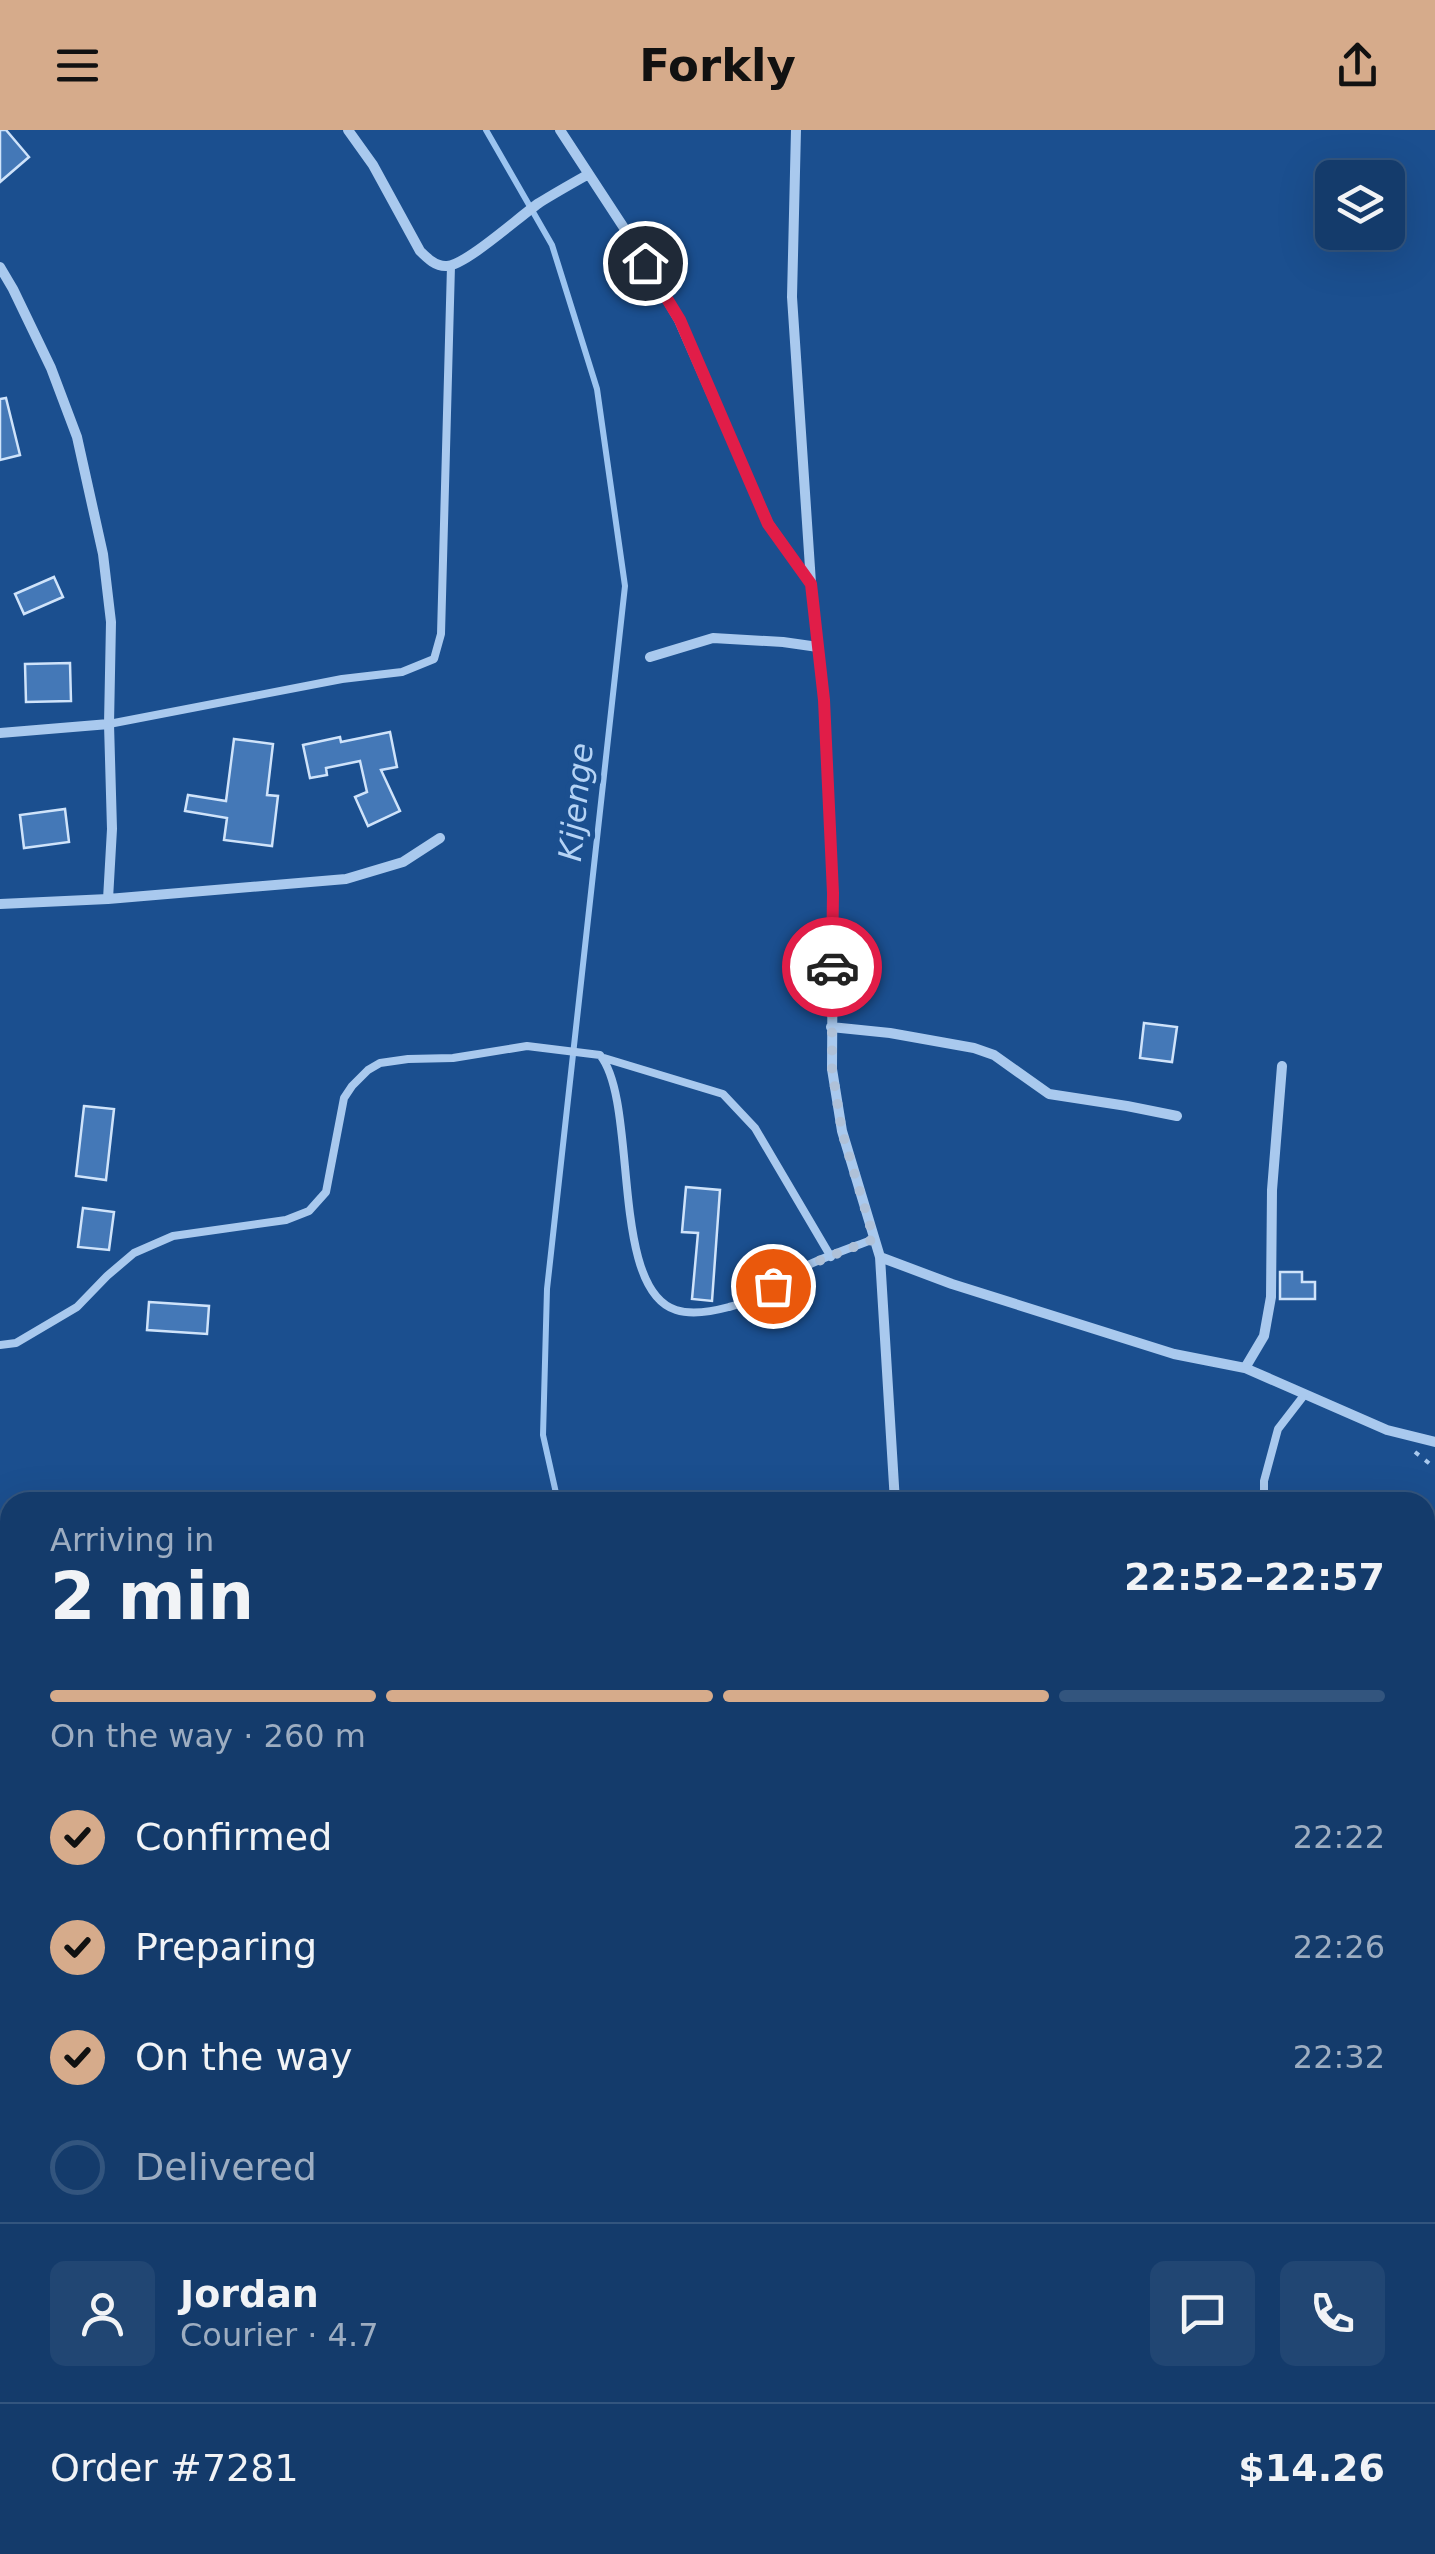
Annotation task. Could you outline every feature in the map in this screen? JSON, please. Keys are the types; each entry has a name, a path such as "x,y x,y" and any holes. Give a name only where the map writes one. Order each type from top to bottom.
{"street":[{"path":"348,130 373,165 420,251 438,264 451,266 587,174"},
{"path":"560,130 680,320 768,524 811,584"},
{"path":"796,130 792,297 811,584 824,700 833,893 832,1069 842,1132 880,1257 894,1492"},
{"path":"0,267 50,368 78,437 103,554 111,622 112,828 108,899"},
{"path":"650,657 712,638 818,647"},
{"path":"0,733 109,724"},
{"path":"0,904 346,879 403,862 440,838"},
{"path":"832,1027 890,1032 974,1048 994,1054 1050,1094 1177,1116"},
{"path":"1245,1368 1264,1336 1271,1297 1272,1190 1282,1066"},
{"path":"880,1257 952,1284 1174,1354 1245,1368 1387,1430 1435,1442"}],"lane":[{"path":"109,724 342,679 402,672 434,659 441,634 451,266"},
{"path":"0,1345 16,1344 77,1307 134,1253 173,1236 286,1220 309,1211 326,1192 344,1098 368,1070 380,1063 453,1058 516,1047 600,1056 723,1094 755,1128 831,1256"},
{"path":"600,1056 610,1069 617,1100 632,1233 646,1278 656,1296 667,1305 698,1312 733,1306 750,1300 796,1270 874,1239"},
{"path":"1264,1492 1278,1429 1305,1394"}],"building":[{"path":"0,130 6,130 29,157 0,182"},
{"path":"6,398 20,455 0,460 0,399"},
{"path":"54,577 63,597 24,614 15,594"},
{"path":"70,663 71,701 26,702 25,664"},
{"path":"390,732 397,767 381,770 400,811 368,826 355,797 367,792 360,761 326,768 327,775 310,778 303,745"},
{"path":"234,739 273,744 267,795 278,796 272,846 224,840 227,818 185,811 188,795 226,801"},
{"path":"65,809 69,842 24,848 20,815"},
{"path":"1144,1023 1177,1027 1172,1062 1140,1058"},
{"path":"84,1106 114,1109 106,1180 76,1176"},
{"path":"686,1187 720,1190 712,1301 692,1299 698,1233 682,1232"},
{"path":"83,1208 114,1212 109,1250 78,1247"},
{"path":"1280,1272 1302,1272 1302,1282 1315,1282 1315,1299 1280,1299"},
{"path":"149,1302 209,1306 207,1334 147,1330"}],"waterway":[{"name":"Kijenge","path":"486,130 552,245 597,389 625,586 547,1289 543,1435 556,1492"}],"way so far":[{"path":"773,1286 796,1270 874,1239 842,1132 832,1069 832,967"}],"route":[{"path":"645,263 680,320 768,524 811,584 824,700 833,893 832,967"}]}
